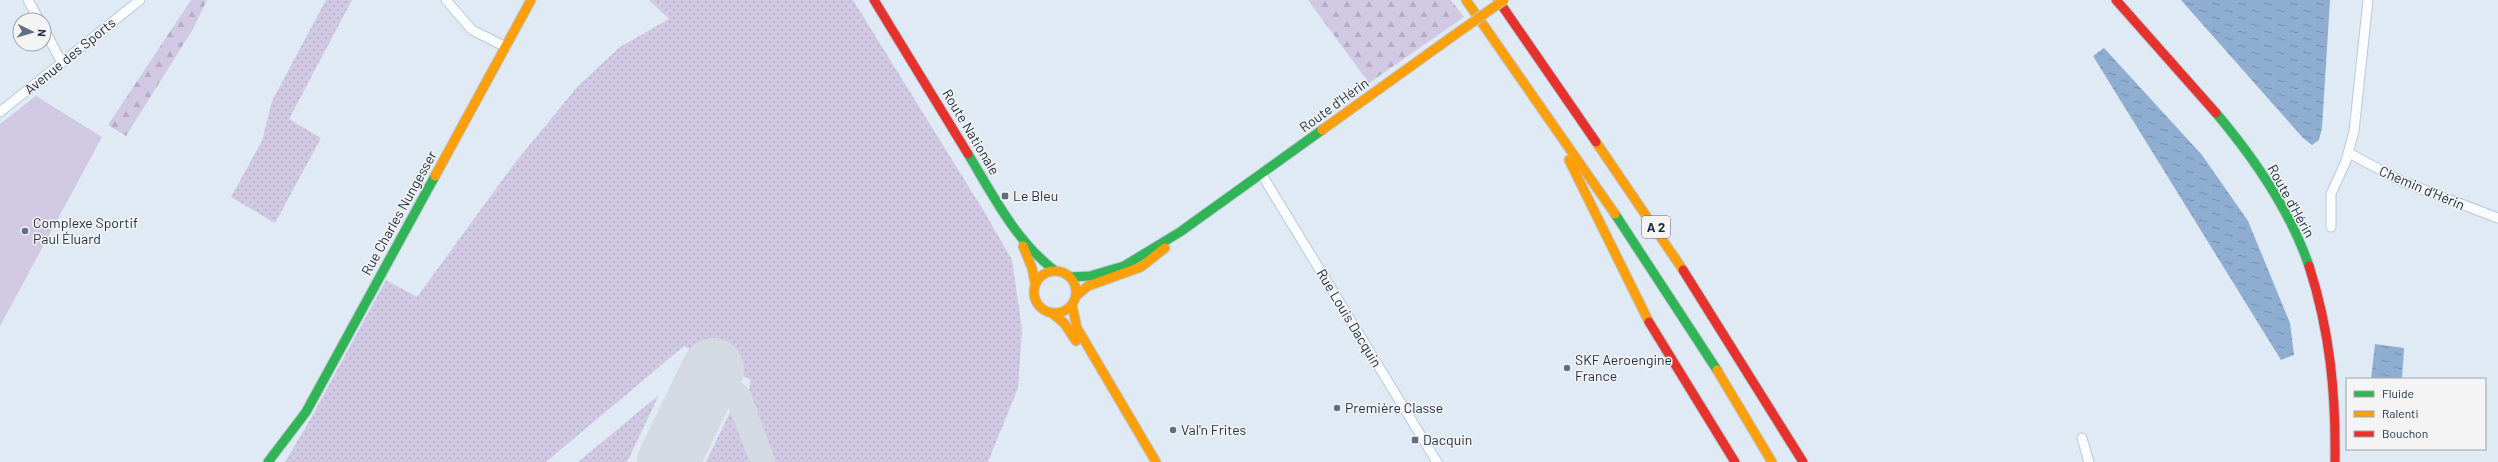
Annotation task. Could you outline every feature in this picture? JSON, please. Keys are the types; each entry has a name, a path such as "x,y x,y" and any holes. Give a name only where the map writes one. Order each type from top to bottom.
{"main road":[{"name":"Rue Charles Nungesser","path":"278,462 294,439 306,412 531,0"},
{"name":"Route Nationale","path":"874,0 1015,231 1037,257 1054,270"},
{"name":"A 2","path":"1466,0 1523,78 1661,283 1772,462"},
{"name":"A 2","path":"1498,0 1657,229 1725,334 1803,462"},
{"name":"Route d'Hérin","path":"1070,277 1090,276 1124,266 1180,232 1262,175 1504,0"},
{"name":"Route d'Hérin","path":"2116,0 2240,145 2267,182 2294,229 2314,281 2330,343 2336,402 2335,462"},
{"path":"1523,78 1569,160 1652,328 1693,391 1735,462"},
{"path":"1015,231 1030,263 1035,283 1034,292 1036,301 1044,310 1052,313 1070,330 1139,434"},
{"name":"Route d'Hérin","path":"1076,296 1088,286 1125,274 1149,262 1180,232"},
{"path":"1035,283 1043,274 1054,270 1062,271 1070,277 1075,284 1076,296 1072,305 1063,312 1052,313"},
{"path":"1072,305 1077,328 1156,462"},
{"name":"Rue Charles Nungesser","path":"268,462 306,412"}],"street":[{"path":"28,0 35,12"},
{"name":"Avenue des Sports","path":"0,112 140,0"},
{"path":"446,0 472,30 506,48"},
{"path":"2331,227 2332,194 2349,153 2356,112 2368,0"},
{"path":"52,45 62,63"},
{"name":"Chemin d'Hérin","path":"2349,153 2401,181 2498,218"},
{"name":"Rue Louis Dacquin","path":"1262,175 1437,462"},
{"path":"2082,438 2089,462"}],"green space":[{"path":"191,0 207,0 193,29 126,136 108,125"},
{"path":"326,0 352,0 289,119 321,138 275,223 231,197 262,141 272,101"},
{"path":"649,0 853,0 985,213 1012,260 1022,329 1018,388 988,462 775,462 749,389 751,380 684,346 546,462 285,462 310,420 386,280 417,297 514,164 578,86 620,47 669,19"},
{"path":"1308,0 1451,0 1464,17 1369,83"},
{"name":"Complexe Sportif Paul Éluard","path":"36,96 102,137 0,326 0,124"},
{"path":"659,395 627,462 578,462"},
{"path":"734,404 757,462 706,462"}],"water":[{"path":"2181,0 2330,0 2322,128 2319,140 2312,145 2303,138"},
{"path":"2104,48 2202,155 2248,221 2290,323 2294,355 2281,360 2093,56"},
{"path":"2375,344 2404,348 2402,378 2371,378"}],"taxiway":[{"path":"696,405 710,392 720,388 731,391 737,395 763,462"}],"runway":[{"path":"668,462 713,369"}],"traffic: fast":[{"path":"2216,113 2244,148 2270,185 2292,225 2309,266"},
{"path":"1071,277 1090,276 1124,266 1180,232 1322,130"},
{"path":"968,154 1016,231 1040,258 1054,270"},
{"path":"268,462 306,412 435,176"},
{"path":"1615,214 1717,370"}],"traffic: slow":[{"path":"435,176 531,0"},
{"path":"1466,0 1615,214"},
{"path":"1453,36 1504,0"},
{"path":"1322,130 1453,36"},
{"path":"1596,142 1683,270"},
{"path":"1569,160 1649,322"},
{"path":"1023,246 1032,268 1035,283"},
{"path":"1076,296 1088,286 1141,267 1165,248"},
{"path":"1051,271 1059,271 1067,274 1073,280 1076,292 1073,304 1067,310 1059,313 1051,313 1043,310 1037,304 1034,296 1034,288 1037,280 1043,274 1051,271"},
{"path":"1072,305 1077,328 1156,462"},
{"path":"1052,313 1064,323 1076,341"},
{"path":"1717,370 1772,462"}],"traffic: jam":[{"path":"874,0 968,154"},
{"path":"1498,0 1596,142"},
{"path":"2116,0 2216,113"},
{"path":"2309,266 2327,339 2333,387 2335,462"},
{"path":"1683,270 1803,462"},
{"path":"1649,322 1735,462"}],"place":[{"name":"Le Bleu","path":"1005,196"},
{"name":"Complexe Sportif Paul Éluard","path":"25,231"},
{"name":"SKF Aeroengine France","path":"1567,368"},
{"name":"Première Classe","path":"1337,408"},
{"name":"Val'n Frites","path":"1173,430"},
{"name":"Dacquin","path":"1415,440"}]}
